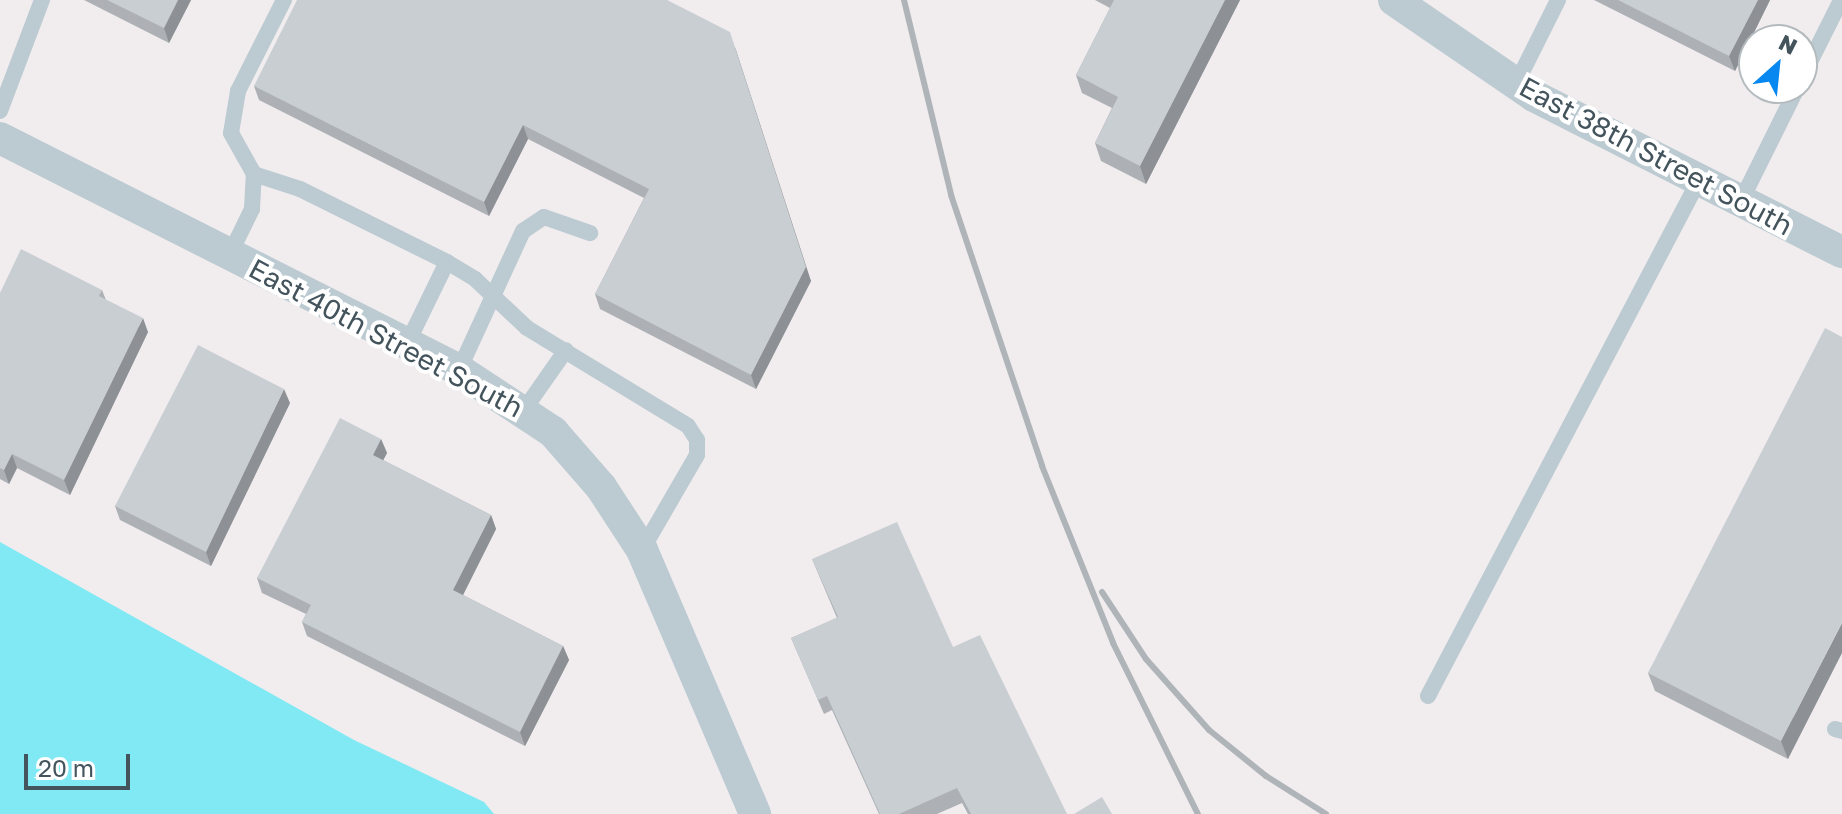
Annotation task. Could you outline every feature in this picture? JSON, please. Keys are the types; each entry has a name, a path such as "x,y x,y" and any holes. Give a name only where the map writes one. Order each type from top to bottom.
{"street":[{"name":"East 38th Street South","path":"1394,0 1516,84 1699,180 1840,247"},
{"name":"East 40th Street South","path":"0,138 459,370 553,432 601,487 642,550 755,814"}],"lane":[{"path":"0,111 42,0"},
{"path":"230,254 252,209 254,174 231,133 238,91 284,0"},
{"path":"1516,84 1558,0"},
{"path":"1818,46 1841,0"},
{"path":"1741,201 1789,104"},
{"path":"254,174 300,189 447,262 490,294 527,328 688,426 697,440 692,467 642,550"},
{"path":"1428,696 1699,180"},
{"path":"459,370 481,328 490,294 523,231 544,217 590,233"},
{"path":"407,344 447,262"},
{"path":"524,410 566,350"}],"water":[{"path":"0,542 354,740 484,802 494,814 0,814"}],"building":[{"path":"107,0 178,0 164,28"},
{"path":"297,0 667,0 730,32 806,267 751,375 595,294 649,189 523,125 484,202 254,86"},
{"path":"1114,0 1225,0 1140,166 1095,143 1118,97 1076,75"},
{"path":"1618,0 1758,0 1746,24 1738,24 1738,39 1729,56"},
{"path":"21,249 102,290 99,296 143,318 64,480 12,454 4,470 0,468 0,293"},
{"path":"1825,328 1842,337 1842,623 1781,741 1648,673"},
{"path":"198,345 284,389 206,552 115,506"},
{"path":"340,418 381,439 373,455 491,515 453,590 563,646 520,732 302,622 311,605 257,578"},
{"path":"897,522 953,647 980,635 1067,814 971,814 957,788 899,814 880,814 827,696 818,700 791,638 838,617 812,559"},
{"path":"1102,797 1112,814 1074,814"}],"railway":[{"path":"904,0 951,195 1042,466 1113,643 1198,814"},
{"path":"1102,592 1146,659 1209,730 1266,776 1326,814"}]}
